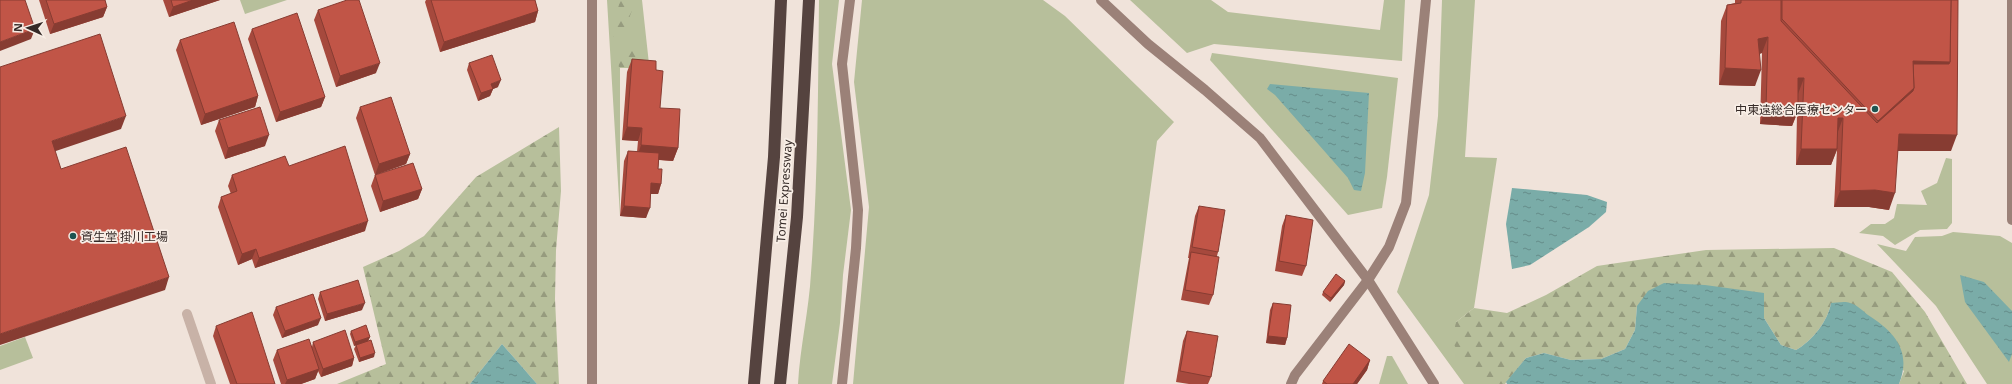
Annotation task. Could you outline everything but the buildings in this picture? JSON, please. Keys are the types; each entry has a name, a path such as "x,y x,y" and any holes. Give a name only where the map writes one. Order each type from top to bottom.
{"highway":[{"name":"Tomei Expressway","path":"754,384 774,157 781,0"},
{"name":"Tomei Expressway","path":"780,384 797,217 809,0"}],"street":[{"path":"592,0 592,384"},
{"path":"842,384 856,248 858,210 842,64 850,0"},
{"path":"1101,0 1148,44 1205,90 1260,138 1368,280 1434,384"},
{"path":"1291,384 1295,375 1368,280 1389,247 1406,203 1413,149 1426,0"},
{"path":"2012,0 2012,220"},
{"path":"187,314 211,384"}],"green space":[{"path":"240,0 287,0 245,14"},
{"path":"607,0 642,0 649,64 620,60 620,216"},
{"path":"620,0 636,0 628,21 631,20 627,42 613,39 615,21"},
{"path":"819,0 839,0 832,64 851,210 843,275 840,323 832,384 798,384 810,287 815,205"},
{"path":"862,0 1043,0 1065,16 1174,122 1157,141 1124,384 853,384 869,207 854,82"},
{"path":"1130,0 1211,0 1228,12 1380,30 1384,0 1405,0 1402,61 1214,44 1187,53"},
{"path":"1442,0 1475,0 1465,157 1497,158 1474,308 1456,322 1493,384 1464,384 1397,292 1429,195 1438,116"},
{"path":"638,46 646,65 641,68 619,68 617,52"},
{"path":"1212,53 1398,78 1382,208 1348,215 1210,60"},
{"path":"559,127 561,191 556,250 555,299 559,384 537,384 502,344 470,384 337,384 386,364 363,267 399,251 424,236 476,177"},
{"path":"1946,158 1952,159 1952,223 1947,229 1920,230 1895,245 1883,236 1859,233 1871,224 1885,224 1894,218 1897,204 1927,205 1921,191 1937,183"},
{"path":"1953,232 2000,236 2012,243 2012,384 1987,384 1936,306 1877,244 1906,251 1915,237 1942,236"},
{"path":"1834,248 1892,272 1925,312 1967,384 1899,384 1904,371 1831,303 1827,317 1818,330 1808,341 1796,350 1781,345 1764,318 1637,306 1635,330 1625,349 1601,359 1571,360 1544,353 1526,358 1505,384 1492,384 1463,361 1452,341 1456,322 1474,308 1507,313 1546,295 1597,266 1706,250"},
{"path":"25,337 33,358 0,370 0,346"},
{"path":"1387,356 1392,356 1408,384 1379,384"}],"water":[{"path":"1270,84 1369,93 1365,173 1361,191 1354,190 1348,178 1275,95 1267,89"},
{"path":"1512,188 1587,195 1607,202 1606,212 1589,227 1530,265 1512,269 1506,224"},
{"path":"1960,275 1984,282 2012,311 2012,354 2009,362 1965,302"},
{"path":"1664,283 1705,285 1764,293 1764,318 1781,345 1796,350 1808,341 1818,330 1827,317 1831,303 1846,302 1852,304 1886,328 1898,344 1902,353 1903,362 1903,373 1899,384 1507,384 1506,382 1526,358 1544,353 1571,360 1601,359 1625,349 1635,330 1637,306 1648,291"},
{"path":"502,344 537,384 470,384"}],"place":[{"name":"中東遠総合医療センター","path":"1875,109"},
{"name":"資生堂 掛川工場","path":"73,236"}]}
